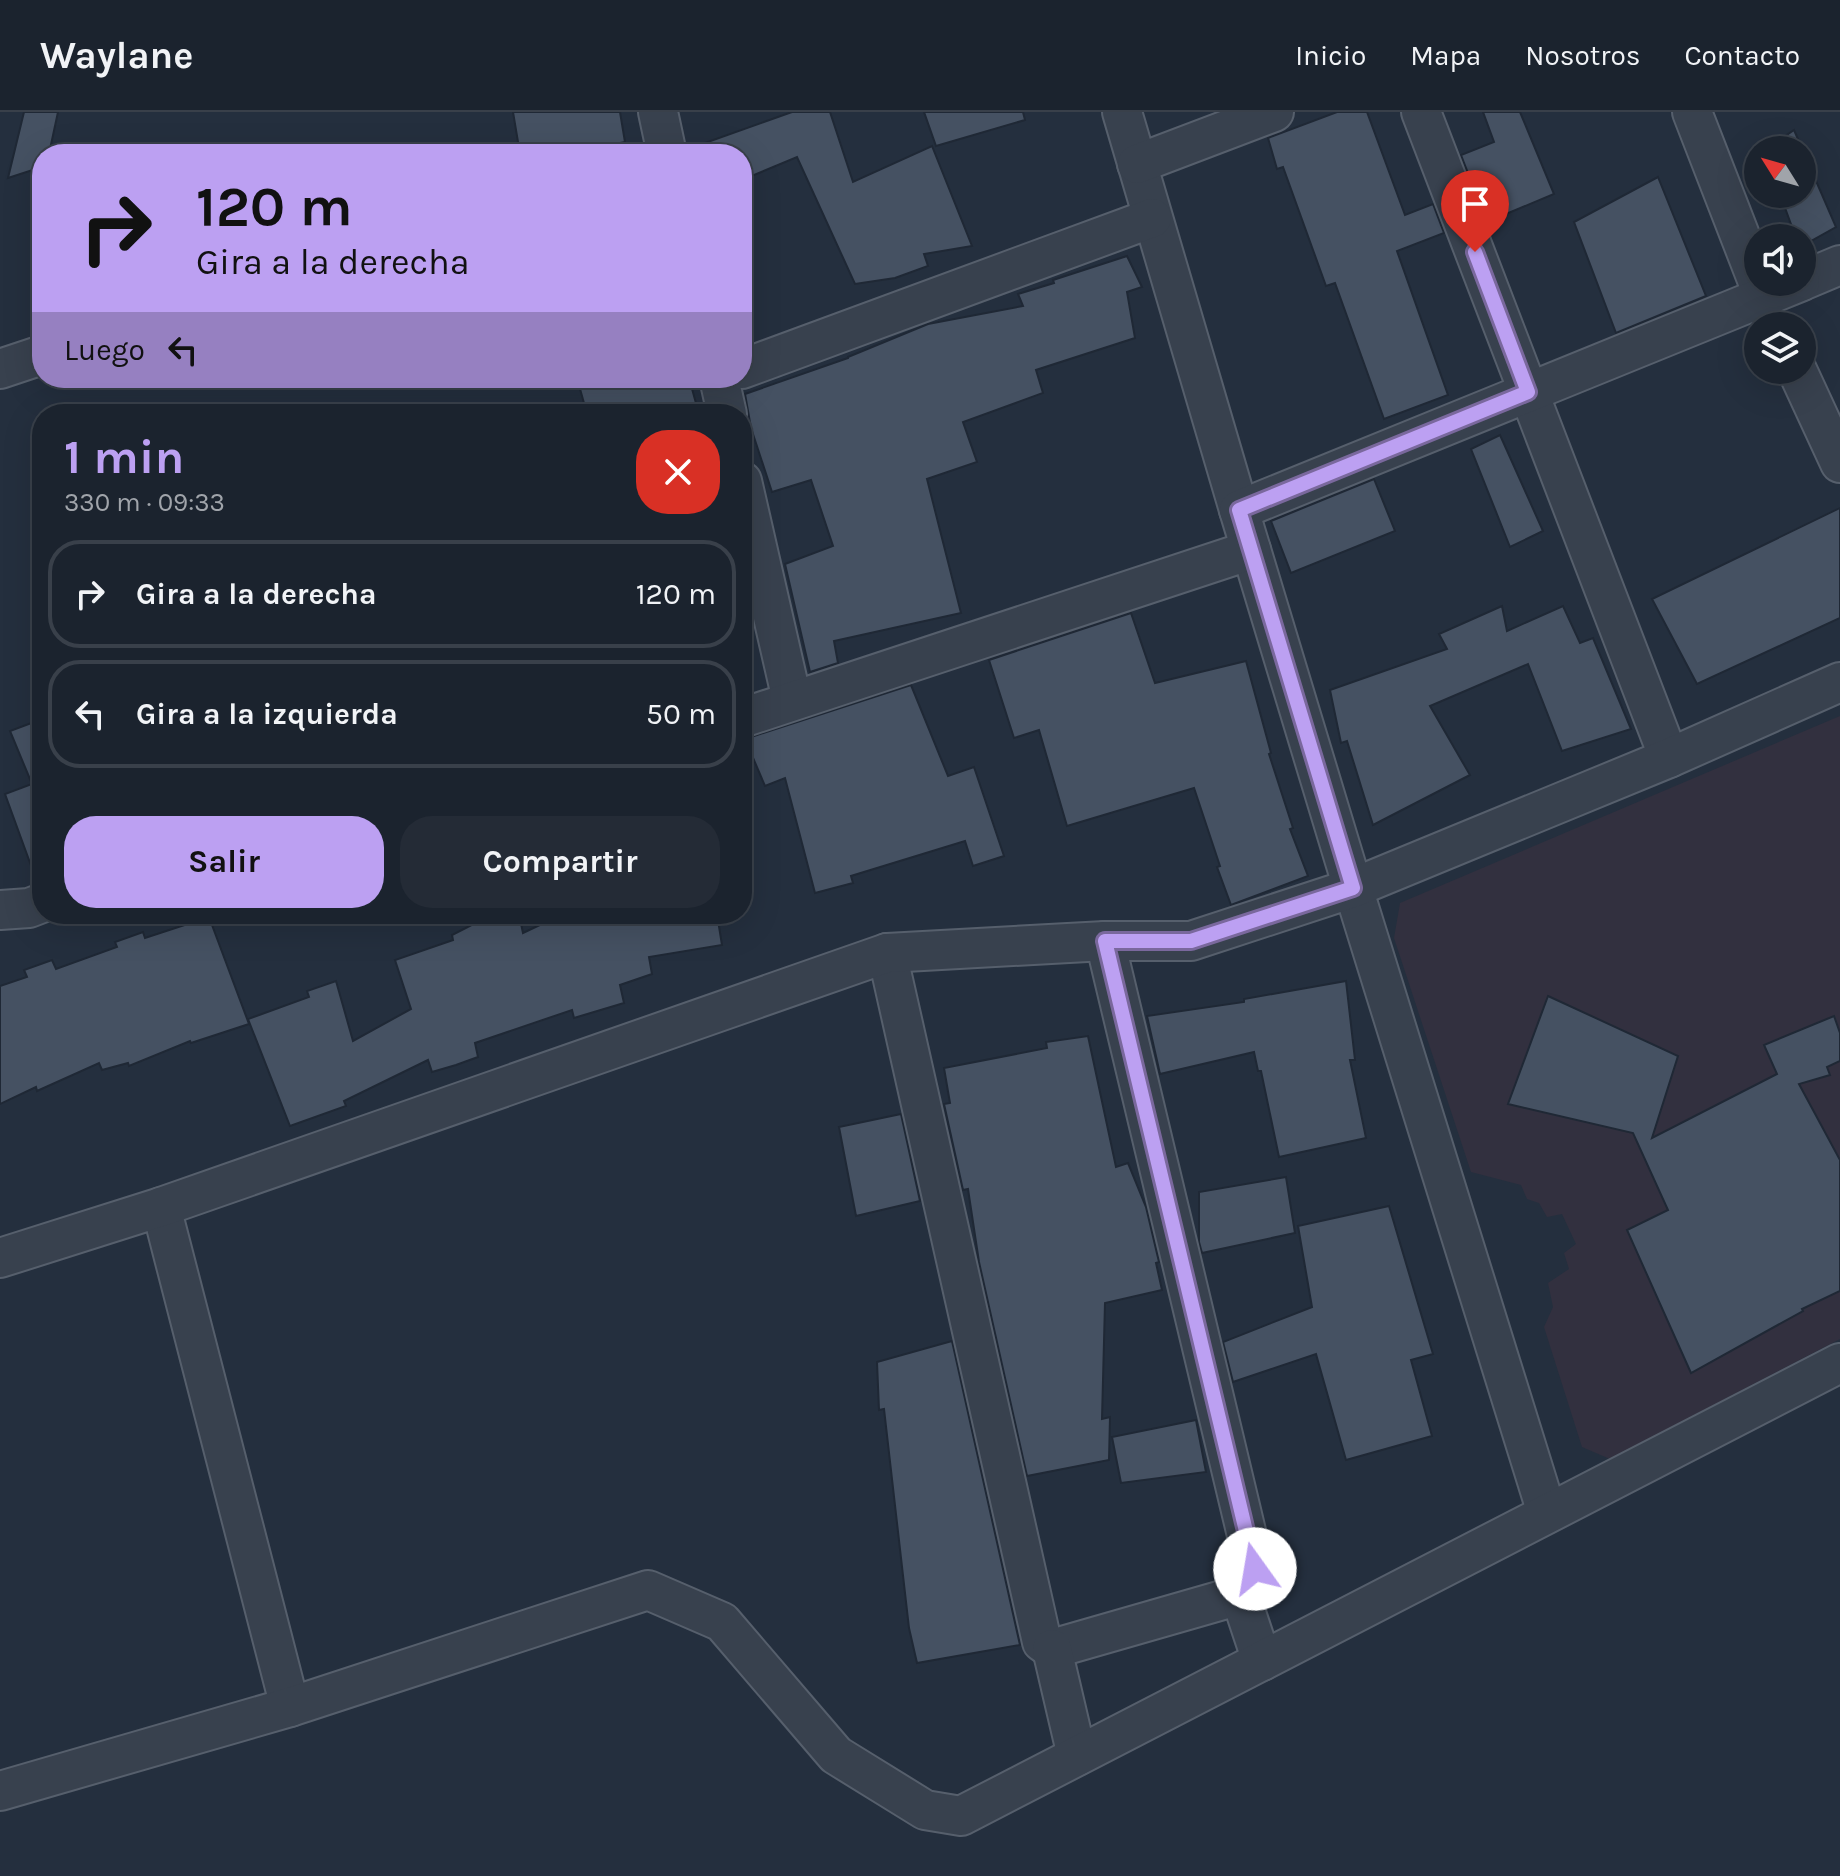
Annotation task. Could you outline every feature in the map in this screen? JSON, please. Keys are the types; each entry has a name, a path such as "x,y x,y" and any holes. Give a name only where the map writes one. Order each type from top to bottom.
{"street":[{"path":"658,112 665,144"},
{"path":"1122,112 1353,888 1547,1513"},
{"path":"1137,164 1274,112"},
{"path":"1421,112 1669,758"},
{"path":"1239,510 1764,297 1692,112"},
{"path":"752,365 1152,218"},
{"path":"1816,275 1840,265"},
{"path":"0,369 32,358"},
{"path":"1803,384 1840,463"},
{"path":"752,525 792,700"},
{"path":"752,714 1251,550"},
{"path":"0,1258 161,1207 887,953 1105,941 1191,941 1353,888 1669,758 1840,682"},
{"path":"0,910 32,907"},
{"path":"1052,1649 1240,1595 1251,1584 1255,1569 1105,941"},
{"path":"887,953 1042,1642 1052,1649 1077,1756"},
{"path":"161,1207 290,1707"},
{"path":"0,1791 290,1707 648,1590 722,1622 836,1755 925,1810 961,1816 1840,1363"},
{"path":"1240,1595 1262,1661"}],"shaded area":[{"path":"1840,716 1840,1339 1610,1459 1582,1447 1544,1327 1553,1307 1548,1283 1569,1269 1564,1253 1576,1244 1562,1214 1547,1217 1539,1203 1527,1199 1521,1185 1471,1172 1394,938 1400,903"}],"building":[{"path":"24,112 58,112 51,144 32,144 32,170 8,178"},
{"path":"513,112 620,112 625,142 615,144 518,144"},
{"path":"792,112 830,112 853,182 932,146 972,246 924,254 928,266 895,278 855,284 797,157 752,176 752,144 702,144"},
{"path":"924,112 1023,112 1025,120 936,146"},
{"path":"1337,112 1367,112 1405,215 1433,204 1444,233 1397,251 1448,395 1384,419 1335,283 1326,286 1283,167 1277,169 1268,138"},
{"path":"1483,112 1520,112 1554,194 1487,222 1461,155 1494,142"},
{"path":"1658,177 1706,296 1616,333 1574,222"},
{"path":"1816,181 1836,227 1816,238 1816,224 1791,224 1785,208 1816,208"},
{"path":"1127,256 1142,287 1127,292 1135,338 1036,370 1043,393 963,422 977,462 927,479 961,613 834,641 838,663 810,672 785,564 833,546 811,480 772,492 752,431 752,404 747,404 745,394 848,358 928,324 1023,306 1018,294 1054,283 1053,280"},
{"path":"580,388 692,388 696,404 584,404"},
{"path":"1500,435 1543,531 1510,547 1471,449"},
{"path":"1374,479 1395,531 1291,573 1271,521"},
{"path":"1840,508 1840,618 1697,684 1652,599"},
{"path":"1502,606 1507,631 1563,606 1580,643 1593,638 1631,729 1562,751 1528,664 1430,706 1470,775 1373,825 1347,741 1341,743 1330,690 1447,649 1439,634"},
{"path":"1131,613 1155,683 1246,661 1269,754 1293,828 1290,829 1308,876 1231,905 1194,788 1067,826 1039,730 1014,738 989,660"},
{"path":"911,685 948,776 974,767 1004,856 973,866 965,841 851,876 853,883 815,893 785,778 765,786 752,755 752,737"},
{"path":"32,723 32,784 10,731"},
{"path":"32,784 32,868 5,794"},
{"path":"188,924 212,924 249,1024 190,1041 129,1066 128,1063 102,1070 99,1063 0,1104 0,986 27,977 24,970 52,960 56,969 117,947 115,942 143,932 145,938"},
{"path":"473,924 521,924 523,933 542,924 719,924 722,945 649,957 652,974 620,985 624,1003 574,1018 572,1010 475,1043 478,1057 432,1072 428,1060 344,1101 346,1106 290,1126 248,1019 309,997 307,991 336,981 353,1041 411,1009 395,960 453,940 452,935"},
{"path":"1346,981 1355,1060 1350,1060 1366,1138 1279,1157 1261,1071 1258,1071 1254,1052 1160,1074 1147,1016 1244,1002 1244,999"},
{"path":"1548,996 1678,1056 1652,1138 1777,1074 1764,1045 1834,1016 1840,1033 1840,1061 1827,1067 1830,1075 1799,1084 1840,1160 1840,1291 1802,1309 1691,1373 1627,1230 1668,1210 1633,1133 1508,1104"},
{"path":"1088,1036 1116,1167 1128,1163 1146,1207 1162,1290 1105,1303 1102,1419 1110,1417 1109,1460 1027,1476 979,1262 968,1189 963,1190 944,1104 950,1103 944,1068 1047,1048 1046,1042"},
{"path":"901,1114 920,1201 856,1216 839,1127"},
{"path":"1286,1177 1295,1233 1202,1253 1199,1242 1199,1192"},
{"path":"1389,1206 1433,1354 1411,1360 1432,1436 1346,1460 1316,1354 1233,1382 1223,1342 1312,1307 1298,1226"},
{"path":"952,1341 1020,1645 917,1663 909,1628 884,1409 879,1410 877,1362"},
{"path":"1196,1420 1206,1472 1121,1483 1112,1437"}],"route":[{"path":"1255,1569 1105,941 1191,941 1353,888 1239,510 1528,392 1475,252"}]}
